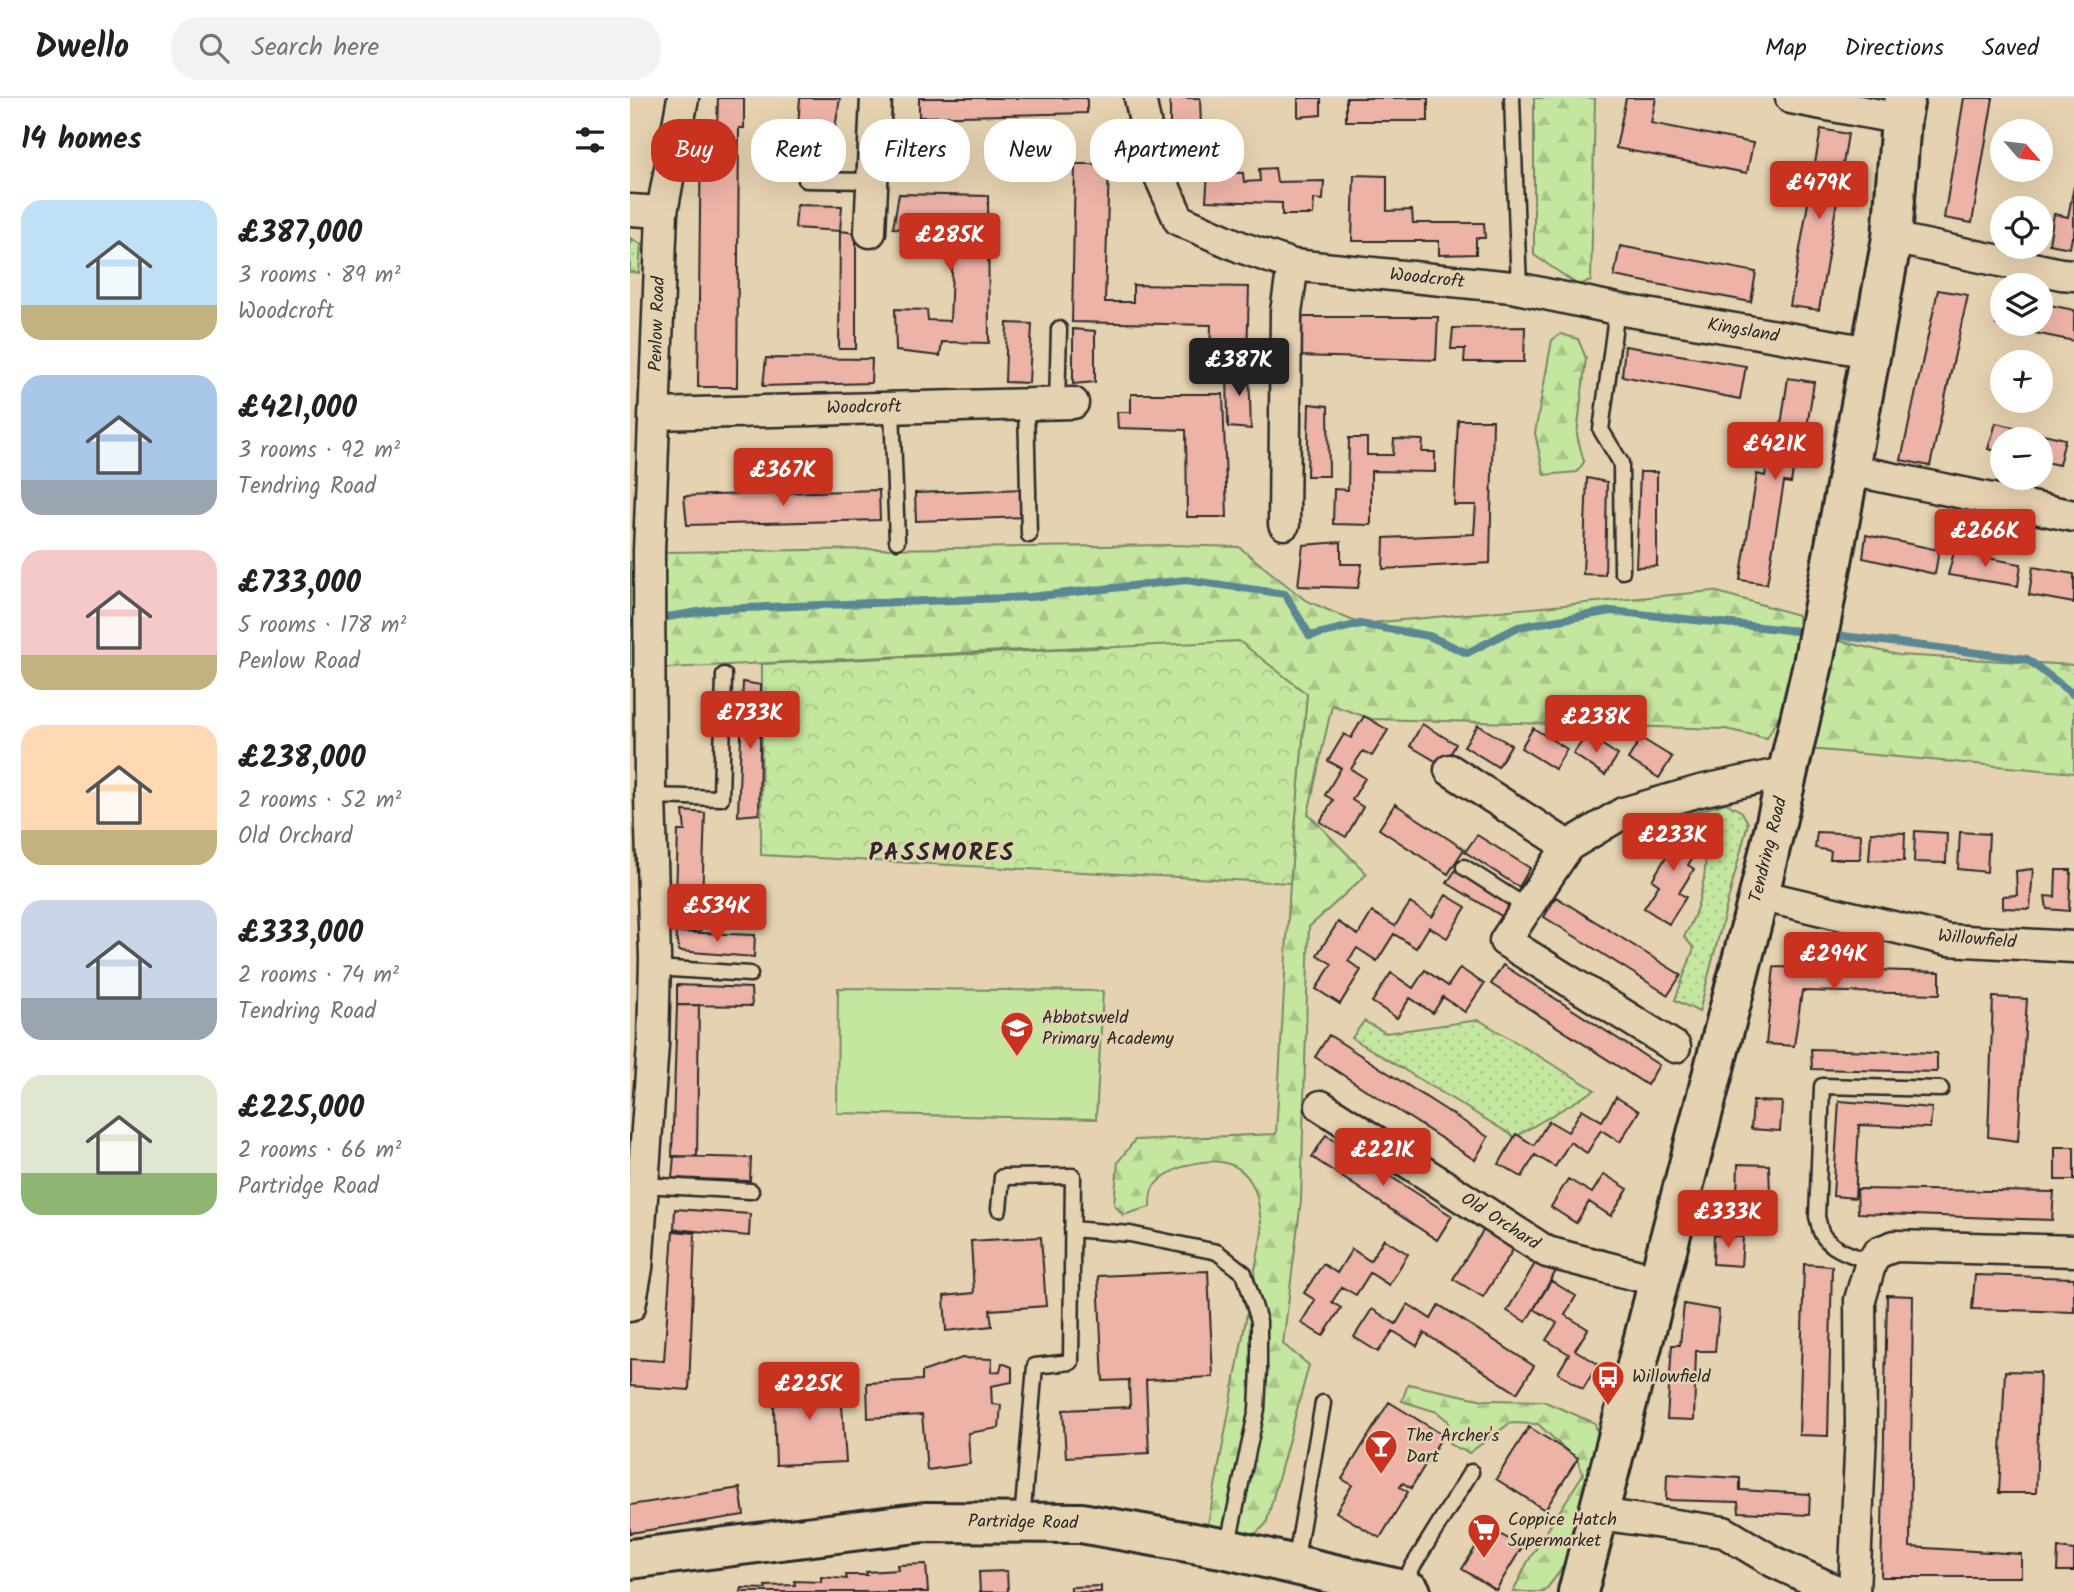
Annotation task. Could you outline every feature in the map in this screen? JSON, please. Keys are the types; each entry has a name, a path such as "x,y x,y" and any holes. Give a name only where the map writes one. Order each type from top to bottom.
{"street":[{"name":"Penlow Road","path":"630,1306 637,1268 643,1185 642,1044 655,968 644,804 639,547 654,414 662,212 683,98"},
{"path":"875,119 876,98"},
{"name":"Woodcroft","path":"1140,98 1153,160 1179,220 1293,265 1519,289 1617,309"},
{"path":"1791,98 1903,108"},
{"name":"Tendring Road","path":"1578,1592 1759,895 1813,664 1892,238 1903,108"},
{"path":"870,232 872,182"},
{"path":"630,210 662,212"},
{"path":"1892,238 2074,275"},
{"path":"1284,524 1286,312 1293,265"},
{"name":"Kingsland","path":"1617,309 1870,352"},
{"name":"Woodcroft","path":"654,414 1065,404"},
{"path":"1850,470 2074,516"},
{"path":"1450,770 1568,846"},
{"path":"1675,1047 1505,941 1568,846 1623,813 1788,772"},
{"name":"Willowfield","path":"1759,895 1948,940 2074,947"},
{"name":"Old Orchard","path":"1321,1106 1547,1252 1659,1281"},
{"path":"1854,1592 1861,1431 1860,1300 1871,1262 1880,1252 1895,1246 2074,1251"},
{"path":"1599,1514 1724,1532 1774,1562 1839,1592"},
{"name":"Partridge Road","path":"630,1559 925,1522 1081,1523 1227,1549 1397,1590"},
{"path":"1774,1562 1781,1592"}],"lane":[{"path":"1512,98 1519,289"},
{"path":"1617,309 1601,430 1621,463 1622,571"},
{"path":"1059,329 1065,404"},
{"path":"1026,405 1029,535"},
{"path":"892,408 897,541"},
{"path":"644,804 721,799 724,675"},
{"path":"1464,867 1528,908"},
{"path":"655,968 750,974"},
{"path":"1871,1262 1832,1244 1822,1233 1817,1217 1822,1086 1941,1089"},
{"path":"999,1209 1002,1177 1073,1176 1071,1362 1035,1366 1021,1523"},
{"path":"643,1185 751,1191"},
{"path":"1072,1229 1130,1234 1217,1252 1244,1273 1259,1321 1257,1409 1227,1549"},
{"path":"1295,1565 1323,1403"},
{"path":"1397,1590 1471,1472"}],"green space":[{"path":"1534,98 1595,98 1591,281 1578,285 1534,255"},
{"path":"630,238 641,244 639,273 630,272"},
{"path":"1561,334 1578,339 1586,358 1577,435 1584,462 1577,472 1544,475 1535,433 1552,340"},
{"path":"1172,545 1239,547 1305,600 1360,624 1714,591 1798,615 1801,674 1767,738 1725,729 1372,719 1332,705 1308,814 1367,874 1309,927 1301,1201 1283,1344 1309,1365 1266,1524 1250,1539 1208,1525 1262,1232 1256,1192 1243,1172 1222,1162 1210,1161 1184,1166 1162,1178 1152,1190 1150,1207 1123,1215 1114,1204 1118,1162 1135,1140 1276,1134 1290,883 1307,693 1101,646 630,670 630,562 670,552"},
{"path":"1832,639 1898,655 2074,665 2074,773 1809,749"},
{"path":"1239,641 1307,694 1290,883 761,855 762,664"},
{"path":"1726,803 1742,812 1748,823 1699,1012 1675,1000 1694,948 1684,937 1694,916 1704,876 1705,850 1702,836 1689,814"},
{"path":"838,988 1103,991 1096,1119 837,1113"},
{"path":"1479,1020 1595,1090 1515,1137 1352,1038 1364,1021 1386,1033"},
{"path":"1408,1384 1484,1400 1543,1401 1595,1423 1601,1455 1597,1490 1575,1546 1544,1592 1513,1592 1527,1563 1583,1474 1578,1461 1538,1424 1510,1423 1469,1453 1449,1444 1448,1421 1437,1412 1402,1401"}],"building":[{"path":"718,98 744,98 744,128 739,128 737,387 698,387 700,182 737,182 737,119 717,119"},
{"path":"800,98 840,98 836,119 799,119"},
{"path":"919,98 1087,98 1087,113 919,117"},
{"path":"1170,98 1200,98 1201,119 1170,119"},
{"path":"1298,98 1321,98 1321,115 1298,117"},
{"path":"1346,98 1428,98 1428,121 1346,121"},
{"path":"1626,98 1656,98 1651,123 1753,143 1747,173 1616,148"},
{"path":"1964,98 1993,98 1972,223 1944,218"},
{"path":"1821,129 1848,134 1819,310 1790,306"},
{"path":"1076,164 1090,164 1090,182 1108,182 1105,302 1133,302 1133,285 1249,287 1247,359 1210,358 1211,325 1072,322"},
{"path":"1275,168 1277,182 1324,181 1323,200 1314,199 1313,215 1282,215 1282,203 1206,201 1207,182 1260,181 1259,169"},
{"path":"1354,175 1387,176 1387,211 1412,210 1413,223 1484,223 1485,238 1476,238 1476,254 1439,255 1439,241 1352,241"},
{"path":"2074,186 2074,238 2072,237 2070,248 2053,245 2054,214 2068,217"},
{"path":"899,194 988,196 989,343 942,342 940,356 896,351 895,309 927,310 928,320 950,321 954,221 929,218 927,230 893,228"},
{"path":"797,205 842,206 840,231 795,228"},
{"path":"840,231 856,233 856,349 839,349"},
{"path":"1620,246 1756,272 1751,302 1614,276"},
{"path":"1938,290 1968,295 1930,466 1901,460"},
{"path":"2053,306 2074,310 2074,341 2050,336 2053,336"},
{"path":"1301,317 1438,317 1436,360 1299,356"},
{"path":"1007,323 1032,324 1029,383 1005,382"},
{"path":"1525,327 1524,362 1464,362 1465,349 1451,349 1453,328"},
{"path":"1073,329 1095,331 1095,382 1073,384"},
{"path":"1625,346 1746,366 1740,399 1622,376"},
{"path":"766,358 872,359 871,383 763,386"},
{"path":"1227,367 1249,368 1251,429 1228,427"},
{"path":"1788,378 1814,382 1806,434 1799,433 1791,483 1784,482 1767,584 1740,580 1757,474 1765,476 1774,424 1781,425"},
{"path":"1131,394 1223,394 1227,517 1187,517 1186,430 1118,428 1117,412 1131,412"},
{"path":"1309,404 1328,406 1329,476 1307,476"},
{"path":"1458,420 1493,420 1490,563 1383,569 1384,538 1474,534 1476,505 1454,505"},
{"path":"1996,423 2013,427 1995,427"},
{"path":"2053,436 2065,439 2059,465 2053,464"},
{"path":"1349,438 1367,438 1367,455 1393,455 1394,439 1423,440 1422,452 1435,452 1435,472 1371,471 1371,525 1333,524 1334,489 1348,490"},
{"path":"1640,472 1657,472 1657,566 1636,567"},
{"path":"1587,478 1607,482 1605,575 1583,574"},
{"path":"1025,489 1026,517 916,521 915,493"},
{"path":"879,490 880,520 687,525 684,496"},
{"path":"1866,535 1939,550 1935,574 1863,558"},
{"path":"1341,542 1341,564 1362,564 1358,588 1298,586 1303,545"},
{"path":"1954,552 2021,564 2018,586 1948,575"},
{"path":"2033,567 2074,574 2074,603 2029,595"},
{"path":"743,682 761,685 759,814 738,816"},
{"path":"1364,716 1388,730 1372,756 1363,751 1351,769 1365,778 1352,800 1363,807 1346,837 1320,822 1333,800 1325,795 1341,768 1328,761 1344,734 1351,738"},
{"path":"1422,724 1456,744 1444,766 1410,746"},
{"path":"1478,725 1511,745 1498,767 1464,746"},
{"path":"1533,728 1567,749 1555,769 1521,748"},
{"path":"1587,735 1618,755 1605,775 1573,754"},
{"path":"1641,738 1672,757 1659,778 1628,759"},
{"path":"1395,804 1464,849 1448,874 1379,829"},
{"path":"683,811 705,813 701,930 675,932 678,831 685,831"},
{"path":"1675,823 1703,841 1688,865 1694,869 1679,893 1686,897 1669,924 1644,908 1659,885 1652,880 1666,857 1657,851"},
{"path":"1915,831 1947,833 1946,863 1914,862"},
{"path":"1817,832 1861,834 1860,859 1830,859 1831,851 1815,848"},
{"path":"1871,832 1905,833 1904,861 1869,860"},
{"path":"1960,832 1989,834 1987,872 1958,869"},
{"path":"1477,835 1530,868 1519,887 1465,852"},
{"path":"1457,868 1514,902 1505,918 1447,883"},
{"path":"2033,869 2030,909 2003,908 2003,896 2017,895 2016,871"},
{"path":"2056,870 2071,870 2069,911 2047,909 2045,896 2055,897"},
{"path":"1446,895 1466,907 1447,938 1429,927 1416,948 1394,934 1377,961 1357,948 1348,961 1361,970 1340,1004 1316,989 1332,964 1317,955 1338,922 1358,935 1372,912 1395,926 1410,903 1432,917"},
{"path":"1556,897 1681,975 1668,995 1544,917"},
{"path":"675,932 755,935 754,957 679,951"},
{"path":"1503,965 1659,1065 1647,1085 1491,984"},
{"path":"1774,967 1940,972 1940,994 1802,991 1794,1046 1766,1044"},
{"path":"1460,968 1484,984 1465,1012 1443,997 1433,1013 1410,998 1397,1018 1372,1002 1391,973 1413,988 1425,970 1448,986"},
{"path":"677,985 751,988 752,1006 677,1005"},
{"path":"1993,997 2027,999 2018,1141 1988,1137"},
{"path":"677,1005 699,1005 697,1156 672,1157"},
{"path":"1329,1035 1488,1137 1475,1160 1315,1057"},
{"path":"1811,1049 1937,1053 1937,1072 1812,1069"},
{"path":"1616,1097 1639,1111 1620,1142 1601,1130 1587,1153 1570,1142 1555,1167 1535,1155 1522,1177 1499,1164 1516,1134 1534,1145 1549,1121 1568,1132 1582,1109 1602,1121"},
{"path":"1753,1101 1782,1102 1780,1131 1751,1129"},
{"path":"1839,1101 1932,1108 1930,1128 1859,1125 1855,1198 1833,1196"},
{"path":"1326,1135 1452,1216 1437,1240 1312,1157"},
{"path":"2055,1147 2074,1147 2074,1180 2055,1180"},
{"path":"674,1156 751,1158 750,1181 672,1178"},
{"path":"1738,1164 1769,1165 1770,1195 1737,1195"},
{"path":"1604,1174 1628,1189 1611,1216 1589,1202 1576,1223 1551,1207 1568,1179 1592,1193"},
{"path":"1857,1189 2054,1192 2052,1220 1858,1213"},
{"path":"675,1209 750,1214 749,1236 674,1229"},
{"path":"1486,1226 1516,1245 1483,1297 1453,1279"},
{"path":"673,1231 695,1233 689,1390 630,1386 630,1359 664,1361"},
{"path":"1714,1235 1743,1237 1741,1266 1713,1264"},
{"path":"1041,1237 1046,1306 990,1310 992,1326 946,1331 944,1296 974,1293 971,1241"},
{"path":"1384,1239 1408,1254 1389,1285 1370,1273 1356,1295 1342,1287 1332,1302 1341,1308 1323,1336 1301,1323 1315,1300 1304,1293 1323,1264 1337,1273 1352,1249 1370,1261"},
{"path":"1537,1260 1556,1271 1526,1322 1507,1311"},
{"path":"1804,1264 1832,1266 1828,1436 1799,1435"},
{"path":"1208,1271 1213,1377 1146,1380 1149,1453 1066,1457 1063,1410 1130,1407 1129,1380 1103,1381 1098,1276"},
{"path":"1975,1275 2074,1278 2074,1312 1972,1309"},
{"path":"1551,1281 1576,1296 1565,1315 1588,1329 1575,1350 1598,1364 1583,1389 1558,1373 1569,1354 1546,1340 1557,1323 1534,1309"},
{"path":"1887,1295 1913,1296 1910,1547 2021,1554 2021,1577 1881,1577"},
{"path":"1408,1304 1431,1319 1439,1305 1534,1366 1517,1393 1424,1333 1417,1346 1393,1331 1378,1352 1354,1337 1372,1309 1396,1324"},
{"path":"1684,1304 1719,1310 1715,1351 1696,1351 1694,1420 1667,1419 1672,1345 1680,1345"},
{"path":"962,1358 992,1359 991,1372 1000,1371 1002,1363 1012,1367 1012,1382 991,1386 992,1404 1001,1405 999,1428 968,1433 970,1464 927,1470 922,1415 868,1418 867,1383 922,1380 922,1372"},
{"path":"2005,1371 2040,1372 2036,1493 1999,1493"},
{"path":"840,1378 846,1462 776,1465 773,1382"},
{"path":"1389,1402 1443,1435 1411,1488 1403,1483 1400,1487 1408,1492 1380,1538 1336,1512 1352,1485 1342,1479"},
{"path":"1529,1427 1578,1458 1545,1510 1496,1479"},
{"path":"1667,1474 1740,1478 1740,1490 1810,1494 1809,1515 1739,1512 1738,1502 1666,1500"},
{"path":"740,1488 744,1515 630,1533 630,1505"},
{"path":"1488,1527 1522,1547 1496,1590 1462,1569"},
{"path":"2058,1548 2074,1550 2074,1571 2057,1571"},
{"path":"926,1564 928,1592 741,1592 742,1588 766,1589 765,1586 795,1585 794,1581 821,1582 821,1577 847,1579 846,1575 898,1570 897,1565"},
{"path":"1007,1571 1008,1592 980,1592 979,1572"},
{"path":"1101,1586 1101,1592 1071,1592 1071,1587"}],"waterway":[{"path":"630,623 717,609 1030,597 1186,580 1285,594 1310,636 1360,624 1429,636 1467,653 1518,627 1611,611 1807,632"},
{"path":"1827,634 2027,659 2074,695"}],"place":[{"name":"Abbotsweld Primary Academy","path":"1017,1058"},
{"name":"Willowfield","path":"1608,1407"},
{"name":"The Archer's Dart","path":"1381,1476"},
{"name":"Coppice Hatch Supermarket","path":"1484,1560"}],"district":[{"name":"PASSMORES","path":"942,853"}]}
